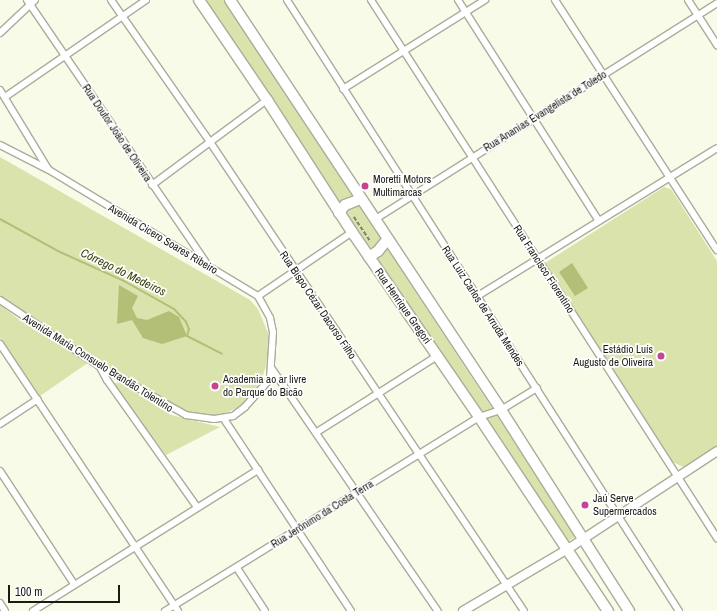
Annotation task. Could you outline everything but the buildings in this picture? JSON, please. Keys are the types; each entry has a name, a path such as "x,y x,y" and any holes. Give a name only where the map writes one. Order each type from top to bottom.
{"main road":[{"name":"Rua Henrique Gregori","path":"199,0 267,100 352,232 568,548 608,611"},
{"name":"Rua Henrique Gregori","path":"230,0 387,240 501,410 629,611"},
{"path":"339,212 345,205 361,200"},
{"path":"369,257 378,251 387,240"}],"street":[{"path":"0,34 28,2 35,0"},
{"name":"Rua Bispo Cézar Dacorso Filho","path":"111,0 122,18 210,142 524,611"},
{"path":"5,97 122,18 146,0"},
{"name":"Rua Luiz Carlos de Arruda Mendes","path":"287,0 411,196 537,388 680,611"},
{"name":"Rua Francisco Fiorentino","path":"371,0 717,538"},
{"path":"458,0 600,221"},
{"path":"343,90 485,0"},
{"path":"555,0 717,250"},
{"path":"688,0 717,45"},
{"name":"Rua Doutor João de Oliveira","path":"28,2 208,265"},
{"name":"Rua Ananias Evangelista de Toledo","path":"374,220 717,2"},
{"path":"0,90 49,170"},
{"path":"152,185 267,100"},
{"name":"Avenida Cicero Soares Ribeiro","path":"0,145 49,170 258,296 270,318 273,332 272,369"},
{"path":"476,297 717,148"},
{"path":"258,296 294,269 352,232"},
{"name":"Avenida Maria Consuelo Brandão Tolentino","path":"0,300 99,366 186,415 224,419"},
{"path":"0,344 176,608"},
{"path":"317,432 437,356"},
{"path":"99,366 106,380 197,507"},
{"path":"272,369 270,380 246,407 224,419 351,611"},
{"path":"272,369 317,432 438,611"},
{"name":"Rua Jerônimo da Costa Terra","path":"165,611 176,608 357,491 479,417 501,410 537,388"},
{"path":"0,424 38,399"},
{"path":"463,611 568,548 617,514 717,451"},
{"path":"33,611 135,545 258,470"},
{"path":"0,472 74,584"},
{"path":"237,568 265,611"},
{"path":"0,603 5,611"}],"shaded area":[{"path":"202,0 224,0 576,536 561,546"},
{"path":"0,157 250,300 258,309 268,333 268,360 262,378 252,395 237,408 219,416 207,417 187,413 112,371 35,322 0,296"},
{"name":"Estádio Luís Augusto de Oliveira","path":"664,187 671,189 717,261 717,446 683,467 673,462 545,263"},
{"path":"572,263 588,288 575,296 559,272"},
{"path":"119,285 138,296 132,308 137,318 147,320 169,311 179,317 187,336 162,344 143,338 132,320 117,324"},
{"path":"0,305 17,318 89,362 40,396 0,338"},
{"path":"111,383 122,383 171,415 220,427 166,455"}],"waterway":[{"name":"Córrego do Medeiros","path":"0,219 60,252 124,281 174,309 186,322 189,329 187,336 222,354"}],"place":[{"name":"Moretti Motors Multimarcas","path":"365,186"},
{"name":"Estádio Luís Augusto de Oliveira","path":"661,356"},
{"name":"Academia ao ar livre do Parque do Bicão","path":"215,386"},
{"name":"Jaú Serve Supermercados","path":"585,505"}]}
